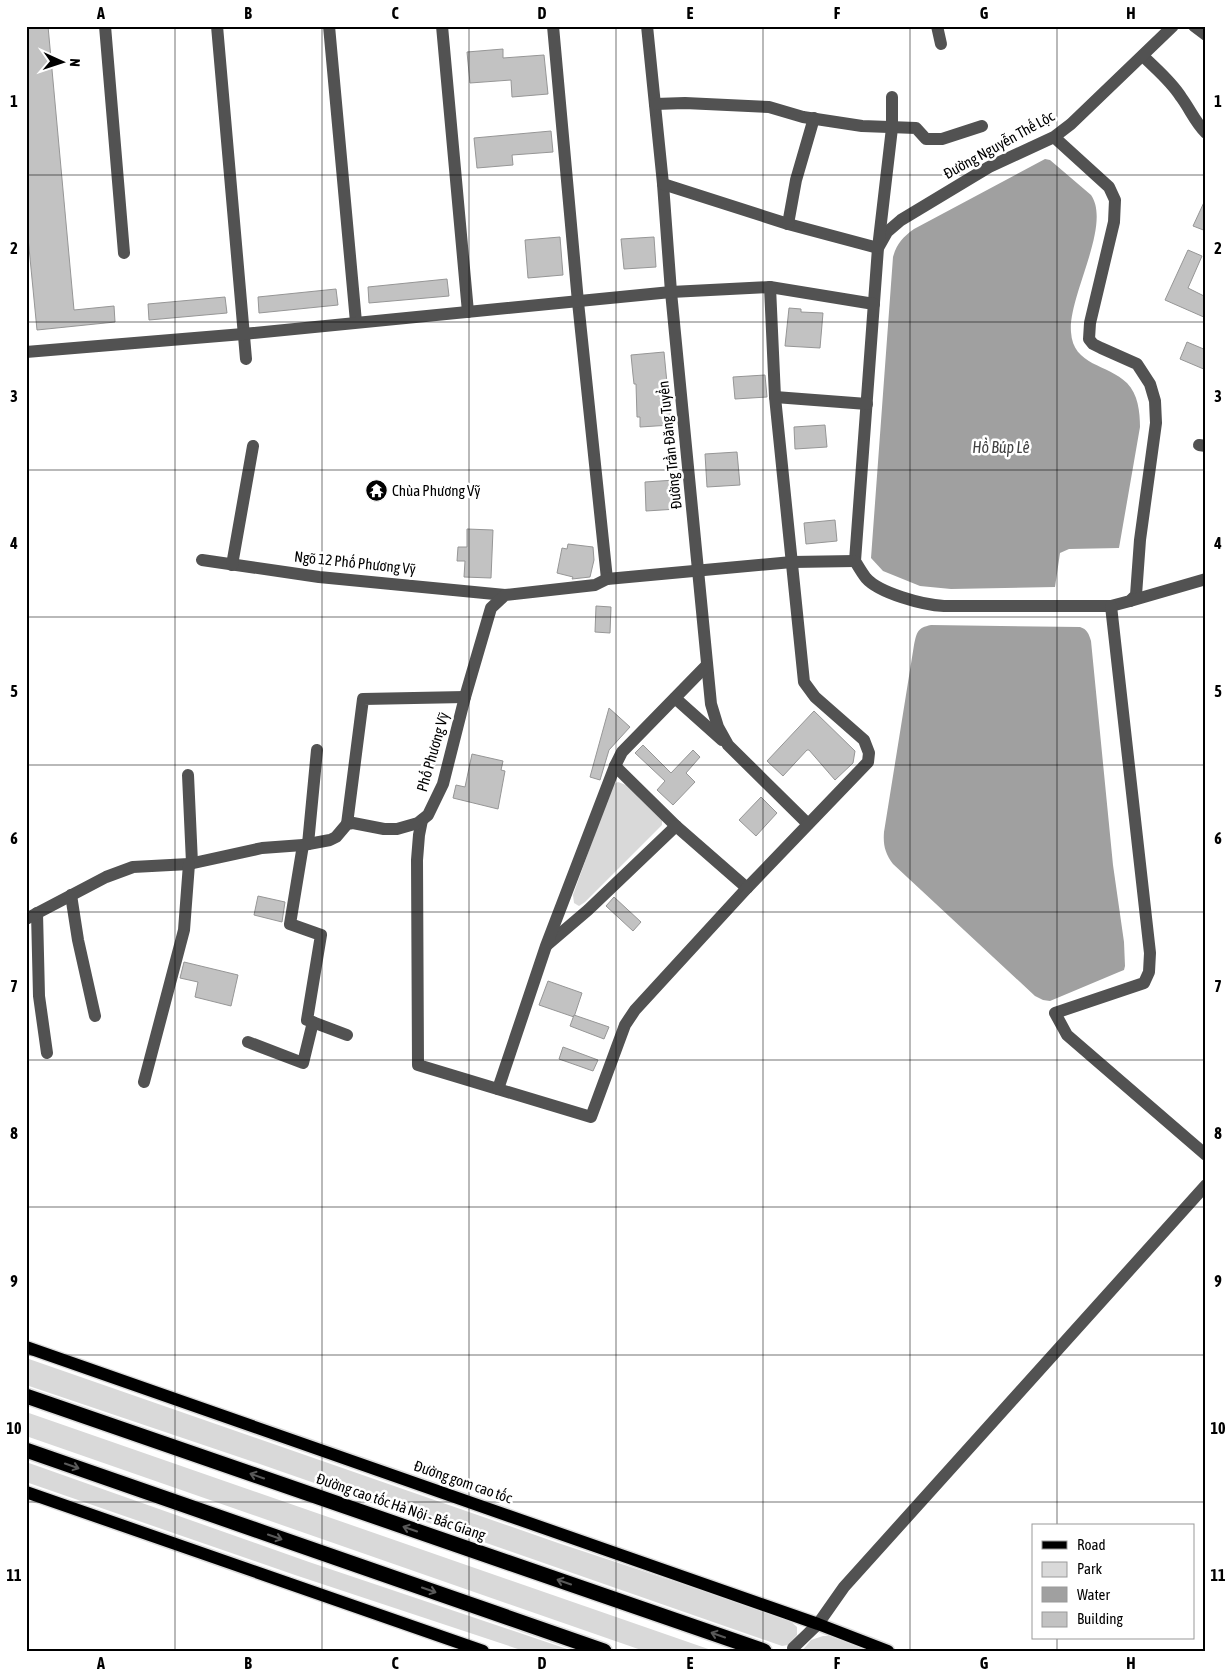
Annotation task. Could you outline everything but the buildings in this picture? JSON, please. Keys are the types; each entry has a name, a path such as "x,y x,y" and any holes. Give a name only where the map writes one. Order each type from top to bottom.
{"highway":[{"name":"Đường cao tốc Hà Nội - Bắc Giang","path":"26,1396 764,1651"},
{"path":"26,1450 604,1651"}],"main road":[{"name":"Đường gom cao tốc","path":"26,1347 818,1624 888,1651"},
{"path":"26,1492 484,1651"}],"street":[{"path":"105,26 124,253"},
{"path":"217,26 246,359"},
{"path":"329,26 356,322"},
{"path":"442,26 468,312"},
{"path":"553,26 578,302 607,579"},
{"name":"Đường Trần Đăng Tuyển","path":"647,26 664,184 671,292 711,704 718,727 728,745 808,824"},
{"path":"937,26 941,44"},
{"name":"Đường Nguyễn Thế Lộc","path":"878,248 887,232 901,220 989,167 1054,137 1071,124 1173,26"},
{"path":"1194,26 1206,34"},
{"path":"1142,56 1169,81 1181,96 1196,123 1206,133"},
{"path":"892,97 892,128 878,248 855,561 866,578 877,587 889,593 935,606 1111,606 1206,579"},
{"path":"655,104 685,103 769,107 814,118 862,126 916,128 926,139 942,139 982,126"},
{"path":"788,224 796,180 814,118"},
{"path":"1054,137 1106,184 1112,191 1115,200 1114,222 1090,323 1089,339 1093,344 1137,364 1150,384 1155,401 1156,422 1140,540 1137,592 1130,601"},
{"path":"664,184 788,224 878,248"},
{"path":"26,352 244,334 671,292 770,287 874,304"},
{"path":"422,820 417,860 418,1064 591,1118 625,1025 635,1010 747,888 868,762 869,753 864,740 816,697 804,682 775,397 770,287"},
{"path":"775,397 867,404"},
{"path":"232,565 253,446"},
{"name":"Ngõ 12 Phố Phương Vỹ","path":"202,560 319,577 505,595"},
{"path":"505,595 595,585 607,579 792,562 855,561"},
{"name":"Phố Phương Vỹ","path":"422,820 428,815 443,784 465,696 491,608 505,595"},
{"path":"1111,606 1149,943 1149,972 1144,983 1055,1013 1066,1035 1206,1155"},
{"path":"498,1089 546,946 615,766 622,752 707,665"},
{"path":"47,1053 39,996 32,916 106,877 133,867 190,863 262,848 305,845 336,837 347,824 363,699 465,696"},
{"path":"675,698 728,745"},
{"path":"316,750 305,845 290,924 321,935 307,1020 347,1035"},
{"path":"615,766 676,826 747,888"},
{"path":"144,1082 184,930 190,863 188,776"},
{"path":"347,824 353,823 384,829 397,829 422,820"},
{"path":"546,946 588,910 676,826"},
{"path":"72,895 78,940 94,1016"},
{"path":"248,1042 303,1063 313,1022"},
{"path":"793,1648 818,1624 844,1587 1206,1184"}],"green space":[{"path":"618,782 626,785 662,817 662,825 579,906 574,903 573,895 610,792 614,784"},
{"path":"26,1358 558,1543 788,1619 797,1627 797,1635 788,1645 782,1646 257,1463 26,1385"},
{"path":"26,1412 714,1651 644,1651 26,1436"},
{"path":"26,1462 309,1562 573,1651 524,1651 295,1575 26,1482"},
{"path":"830,1636 868,1651 802,1651 811,1640"}],"water":[{"name":"Hồ Búp Lê","path":"1045,159 1050,160 1091,195 1096,208 1093,242 1072,317 1071,332 1073,343 1078,352 1085,358 1119,377 1131,387 1139,409 1140,427 1119,548 1069,549 1060,553 1055,587 951,589 920,586 883,571 871,558 893,257 901,241 914,229"},
{"path":"931,625 1080,627 1088,634 1091,641 1113,865 1124,942 1124,970 1050,1001 1043,1000 1035,996 893,864 888,856 884,845 884,832 914,645 918,631"}],"place":[{"name":"Chùa Phương Vỹ","path":"376,491"}]}
